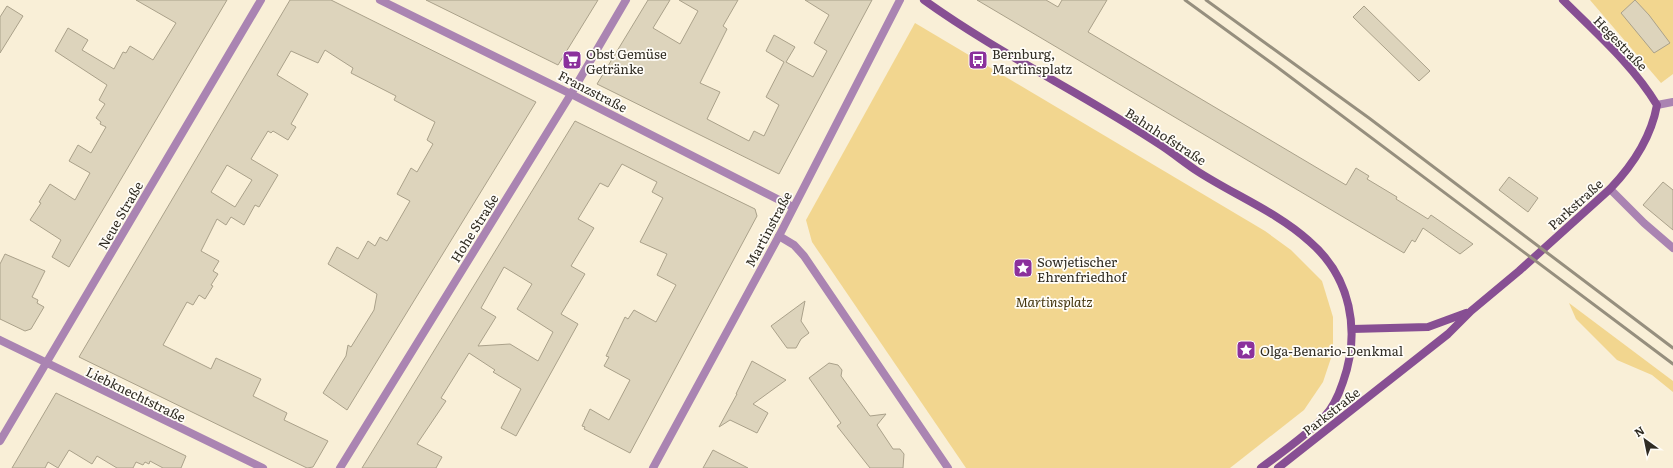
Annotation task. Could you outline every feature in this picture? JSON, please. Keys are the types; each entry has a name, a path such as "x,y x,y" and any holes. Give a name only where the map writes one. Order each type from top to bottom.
{"street":[{"name":"Neue Straße","path":"0,441 261,0"},
{"name":"Franzstraße","path":"380,0 571,94 793,207"},
{"name":"Hohe Straße","path":"340,468 571,94 626,0"},
{"name":"Martinstraße","path":"653,468 779,236 900,0"},
{"name":"Bahnhofstraße","path":"924,0 973,33 1161,146 1197,171 1302,235 1323,255 1335,272 1349,305 1352,329"},
{"name":"Hegestraße","path":"1563,0 1622,60 1648,89 1658,105"},
{"path":"1658,105 1673,102"},
{"name":"Parkstraße","path":"1278,468 1448,334 1471,311 1519,271 1610,189 1631,164 1646,140 1655,118 1658,105"},
{"path":"1610,189 1644,223 1673,248"},
{"path":"779,236 794,245 804,256 948,468"},
{"name":"Parkstraße","path":"1261,468 1325,417 1337,397 1347,368 1352,329 1428,327 1459,317 1471,311"},
{"name":"Liebknechtstraße","path":"0,340 46,364 262,468"}],"green space":[{"path":"1590,0 1673,0 1673,74 1661,83"},
{"name":"Martinsplatz","path":"915,23 1265,231 1291,250 1322,281 1333,317 1333,352 1323,382 1304,410 1230,468 966,468 812,242 806,220"},
{"path":"1569,303 1673,381 1673,392 1652,375 1617,360 1576,319"}],"building":[{"path":"136,0 227,0 69,267 52,257 61,240 30,220 41,203 39,202 50,184 75,200 90,173 69,161 78,145 91,153 106,127 100,124 101,122 96,118 105,104 99,100 107,85 55,51 68,28 88,40 82,50 114,69 123,52 126,53 130,46 153,60 176,23"},
{"path":"290,0 331,0 536,102 347,410 323,393 346,356 348,345 351,347 374,310 377,294 328,264 337,247 358,259 368,241 375,246 380,237 387,241 410,201 397,194 411,168 417,172 433,144 427,140 435,122 394,100 396,96 351,73 353,68 325,50 318,63 291,51 277,75 308,94 291,124 296,127 288,140 273,131 271,133 268,131 251,159 278,175 259,207 255,205 244,225 231,217 226,225 217,219 201,251 219,261 213,271 218,274 211,285 213,286 205,299 199,295 193,305 187,302 163,345 211,369 216,358 261,379 253,396 287,413 284,420 328,441 313,467 307,468 79,357","holes":["227,165 252,180 235,207 211,192"]},
{"path":"426,0 598,0 558,65"},
{"path":"648,0 670,0 653,28 680,44 698,11 679,0 738,0 723,26 727,29 700,83 720,92 707,119 749,141 754,131 764,136 779,105 766,97 784,62 766,51 774,35 795,47 786,62 813,77 827,51 814,43 829,15 805,0 872,0 779,174 597,84"},
{"path":"977,0 1046,0 1058,7 1062,0 1107,0 1088,32 1346,185 1356,168 1369,176 1367,179 1397,197 1396,199 1428,219 1431,215 1473,244 1460,254 1423,228 1415,242 1412,240 1404,253"},
{"path":"1635,0 1649,15 1670,43 1654,53 1621,13"},
{"path":"7,6 23,16 0,53 0,17"},
{"path":"1364,6 1430,71 1419,81 1353,17"},
{"path":"575,121 755,209 757,216 630,453 584,429 585,427 582,426 590,409 609,420 630,380 604,366 609,357 606,356 625,317 628,319 634,310 656,322 676,285 657,275 667,254 640,242 663,198 652,192 657,182 622,164 608,187 600,183 578,219 594,228 571,266 585,274 561,314 578,324 516,436 501,428 521,389 493,372 495,370 469,353 441,398 446,401 417,444 442,457 436,468 362,468","holes":["504,267 532,284 517,309 553,332 538,361 510,344 478,346 496,317 481,308"]},
{"path":"1509,177 1538,198 1528,212 1499,190"},
{"path":"1663,182 1673,190 1673,230 1643,205"},
{"path":"5,254 45,271 32,297 38,300 37,303 44,307 31,329 25,331 0,319 0,264"},
{"path":"805,301 801,321 809,333 801,339 796,348 787,348 771,326"},
{"path":"752,361 786,380 753,404 768,413 757,433 730,420 719,427 737,394"},
{"path":"829,363 838,365 842,370 841,376 870,416 886,414 877,425 893,449 900,449 904,454 903,468 870,468 837,426 841,423 809,378"},
{"path":"56,393 186,456 181,468 163,468 150,461 149,464 145,462 143,465 136,462 133,468 117,468 97,456 92,464 69,450 58,468 48,462 45,468 12,468"},
{"path":"713,450 748,468 703,468"}],"railway":[{"path":"1185,0 1277,67 1673,364"},
{"path":"1206,0 1369,118 1673,348"}],"place":[{"name":"Obst Gemüse Getränke","path":"572,60"},
{"name":"Bernburg, Martinsplatz","path":"978,60"},
{"name":"Sowjetischer Ehrenfriedhof","path":"1023,268"},
{"name":"Olga-Benario-Denkmal","path":"1246,350"}]}
